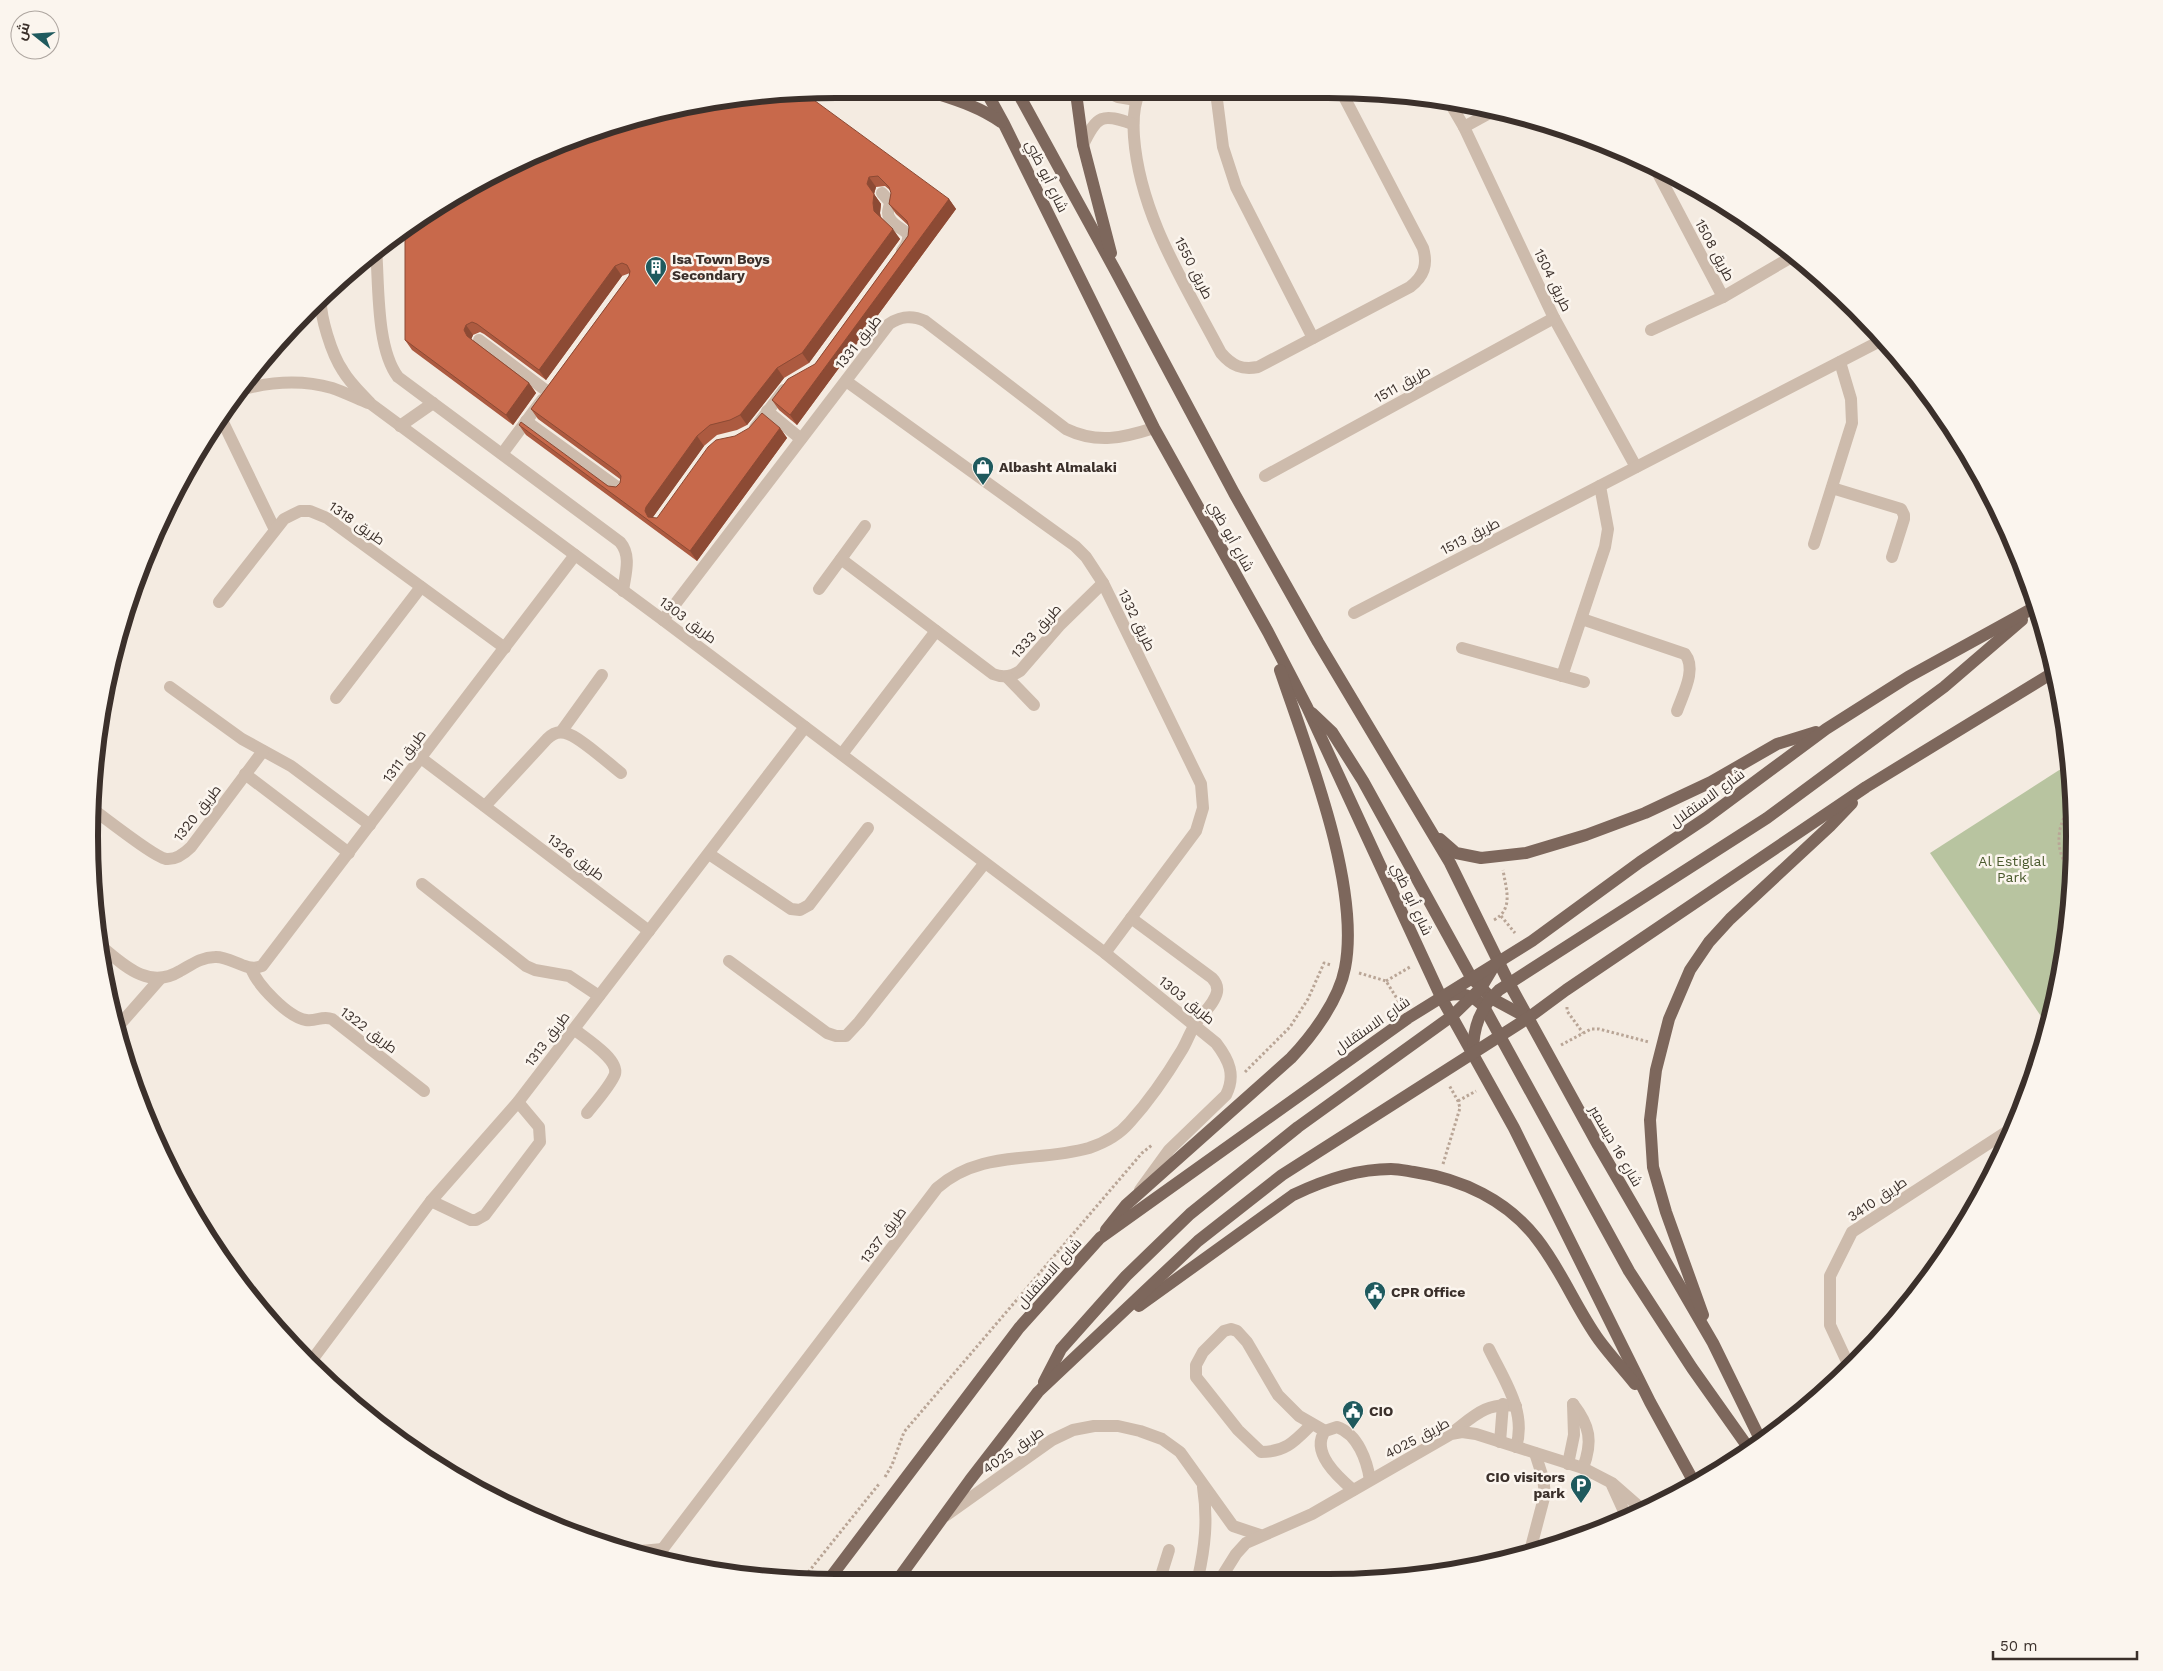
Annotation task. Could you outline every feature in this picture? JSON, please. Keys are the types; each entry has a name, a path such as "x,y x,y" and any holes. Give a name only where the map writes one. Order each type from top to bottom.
{"main road":[{"path":"949,98 982,110 1004,124"},
{"name":"شارع أبو ظبي","path":"991,98 1154,428 1268,632 1307,708 1441,997"},
{"name":"شارع أبو ظبي","path":"1021,98 1234,493 1318,642 1450,863"},
{"path":"1077,98 1083,145 1115,270"},
{"name":"شارع الاستقلال","path":"833,1574 1019,1328 1100,1238 1330,1073 1471,977 1532,941 1640,862 1706,818 1826,729 1908,676 2030,611"},
{"path":"1473,1053 1473,1037 1477,1021 1487,1002 1509,983 1768,818 1944,687 2030,612"},
{"path":"1100,1238 1116,1214 1291,1058 1309,1039 1326,1013 1345,969 1348,925 1344,889 1332,837 1311,764 1268,632"},
{"path":"902,1574 1038,1392 1198,1241 1282,1175 1528,1018 1566,990 1866,787 2047,676"},
{"path":"1307,708 1332,732 1363,781 1471,977 1477,992 1487,1002 1528,1018"},
{"path":"1423,817 1445,845 1456,853 1481,858 1526,853 1586,835 1645,813 1711,782 1777,744 1826,729"},
{"path":"1712,1343 1666,1212 1653,1167 1650,1120 1656,1070 1668,1019 1690,970 1709,942 1730,918 1830,826 1866,787"},
{"name":"شارع 16 ديسمبر","path":"1450,863 1497,961 1598,1145 1712,1343 1758,1435"},
{"path":"1038,1392 1061,1349 1126,1276 1190,1214 1298,1127 1452,1016 1477,992 1497,961"},
{"path":"1477,992 1441,997 1514,1128 1650,1402 1691,1477"},
{"path":"1487,1002 1499,1036 1630,1271 1692,1368 1745,1444"},
{"path":"1100,1334 1293,1195 1324,1182 1359,1173 1392,1169 1439,1176 1470,1187 1501,1204 1537,1238 1561,1274 1598,1339 1650,1402"}],"street":[{"name":"طريق 1550","path":"1138,98 1133,124 1136,156 1141,181 1158,231 1221,353 1228,362 1237,367 1248,369 1258,367 1410,287 1419,280 1424,270 1426,259 1423,248 1345,98"},
{"path":"1217,98 1223,147 1236,187 1313,338"},
{"name":"طريق 1504","path":"1454,109 1554,318 1636,467"},
{"path":"1464,127 1485,115"},
{"path":"1083,145 1091,128 1100,118 1114,117 1133,124"},
{"name":"طريق 1508","path":"1660,177 1722,297"},
{"path":"882,193 890,202 889,218 908,237 908,242 896,258"},
{"path":"377,258 386,356 398,377 620,542 627,558 622,591"},
{"path":"1651,330 1722,297 1788,259"},
{"name":"طريق 1303","path":"321,307 328,337 342,370 370,404"},
{"name":"طريق 1331","path":"663,620 889,324 903,317 911,317 926,322 1066,429 1096,439 1115,439 1154,428"},
{"name":"طريق 1511","path":"1265,476 1554,318"},
{"path":"479,340 551,388 502,454"},
{"name":"طريق 1513","path":"1354,613 1876,343"},
{"path":"1814,544 1852,423 1851,399 1840,362"},
{"path":"746,435 752,431 787,386 794,380"},
{"name":"طريق 1332","path":"846,381 1075,546 1091,563 1103,583 1201,784 1204,796 1202,814 1196,831 1105,953"},
{"name":"طريق 1303","path":"249,387 264,383 298,383 332,388 370,404 842,754 984,864 1105,953 1195,1025 1223,1053 1231,1073 1230,1088 1221,1101 1169,1150 1152,1171 1136,1196"},
{"path":"400,426 433,403"},
{"path":"768,411 801,439"},
{"path":"526,421 620,489"},
{"path":"223,423 275,530"},
{"path":"1562,676 1605,547 1608,529 1600,486"},
{"path":"1832,488 1901,509 1904,519 1892,557"},
{"name":"طريق 1318","path":"219,602 284,519 291,514 310,511 319,513 505,648"},
{"path":"819,589 865,526"},
{"name":"طريق 1311","path":"251,968 256,968 267,962 575,555"},
{"name":"طريق 1333","path":"841,559 994,674 1007,677 1020,671 1059,626 1103,583"},
{"path":"336,698 421,587"},
{"path":"1582,619 1685,654 1690,660 1691,668 1677,710"},
{"path":"842,754 936,631"},
{"path":"1462,648 1584,682"},
{"path":"485,806 546,738 562,732 602,675"},
{"path":"1007,677 1034,705"},
{"path":"170,687 237,735 291,766 370,825"},
{"name":"طريق 1313","path":"314,1357 431,1201 518,1102 805,727"},
{"path":"562,732 572,735 621,773"},
{"name":"طريق 1320","path":"98,813 159,856 174,858 180,856 190,847 263,750"},
{"name":"طريق 1326","path":"422,758 649,931"},
{"path":"245,774 349,853"},
{"path":"709,854 791,910 800,910 809,905 868,828"},
{"path":"729,961 827,1033 836,1036 846,1036 984,864"},
{"path":"422,884 526,966 535,970 569,976 599,996"},
{"name":"طريق 1337","path":"661,1552 937,1188 956,1173 978,1164 1078,1150 1101,1144 1112,1138 1130,1122 1154,1092 1182,1050 1195,1025 1215,998 1217,987 1216,982 1131,918"},
{"path":"107,951 128,968 159,980 172,977 205,958 217,956 251,968"},
{"name":"طريق 1322","path":"251,968 263,989 297,1016 305,1020 324,1017 332,1019 424,1091"},
{"path":"122,1022 159,980"},
{"path":"574,1029 613,1060 615,1068 614,1077 587,1113"},
{"path":"431,1201 472,1220 485,1215 540,1142 539,1127 518,1102"},
{"name":"طريق 3410","path":"1846,1360 1830,1325 1830,1276 1852,1232 2001,1135"},
{"path":"1312,1424 1296,1440 1276,1452 1261,1452 1238,1430 1196,1377 1196,1365 1203,1352 1224,1331 1232,1329 1238,1331 1247,1342 1278,1395 1299,1416 1312,1424 1325,1432"},
{"path":"1489,1349 1520,1426 1516,1447"},
{"path":"1568,1464 1574,1434 1573,1404 1582,1416 1589,1434 1589,1445 1583,1468"},
{"path":"1450,1434 1484,1409 1510,1405"},
{"path":"1500,1442 1510,1405"},
{"name":"طريق 4025","path":"943,1518 1052,1440 1073,1430 1094,1426 1118,1426 1140,1430 1162,1439 1180,1452 1195,1470 1203,1485 1232,1526 1260,1535"},
{"path":"1353,1490 1334,1470 1321,1451 1319,1444 1325,1432 1337,1427 1349,1434 1365,1457 1370,1480"},
{"name":"طريق 4025","path":"1224,1574 1236,1554 1246,1543 1260,1535 1312,1514 1450,1434 1462,1432 1583,1468 1612,1483 1637,1505"},
{"path":"1532,1544 1545,1494 1543,1478 1535,1453"},
{"path":"1612,1483 1624,1511"},
{"name":"طريق 4025","path":"1199,1574 1207,1530 1207,1510 1203,1485"},
{"path":"1161,1574 1168,1550"}],"path":[{"path":"2065,816 2059,834 2062,856 2065,861"}],"green space":[{"name":"Al Estiglal Park","path":"2062,768 2066,836 2064,884 2059,932 2042,1018 1930,853"}],"building":[{"name":"Isa Town Boys Secondary","path":"812,98 949,199 790,415 772,400 788,379 815,364 908,236 909,227 907,221 889,204 891,193 889,187 878,176 869,177 867,184 874,194 874,211 893,229 802,353 777,368 740,415 730,420 710,425 697,436 646,507 645,511 648,517 657,518 708,447 716,440 735,436 749,428 762,413 780,428 690,551 519,425 521,422 608,486 616,487 620,483 621,476 618,472 531,409 629,276 630,271 627,265 622,263 615,266 539,370 477,324 472,322 466,325 464,330 467,336 529,383 506,415 405,340 405,236 466,196 509,174 553,154 598,137 644,123 739,104"}],"place":[{"name":"Isa Town Boys Secondary","path":"656,286"},
{"name":"Albasht Almalaki","path":"983,486"},
{"name":"CPR Office","path":"1375,1311"},
{"name":"CIO","path":"1353,1430"},
{"name":"CIO visitors park","path":"1581,1504"}]}
